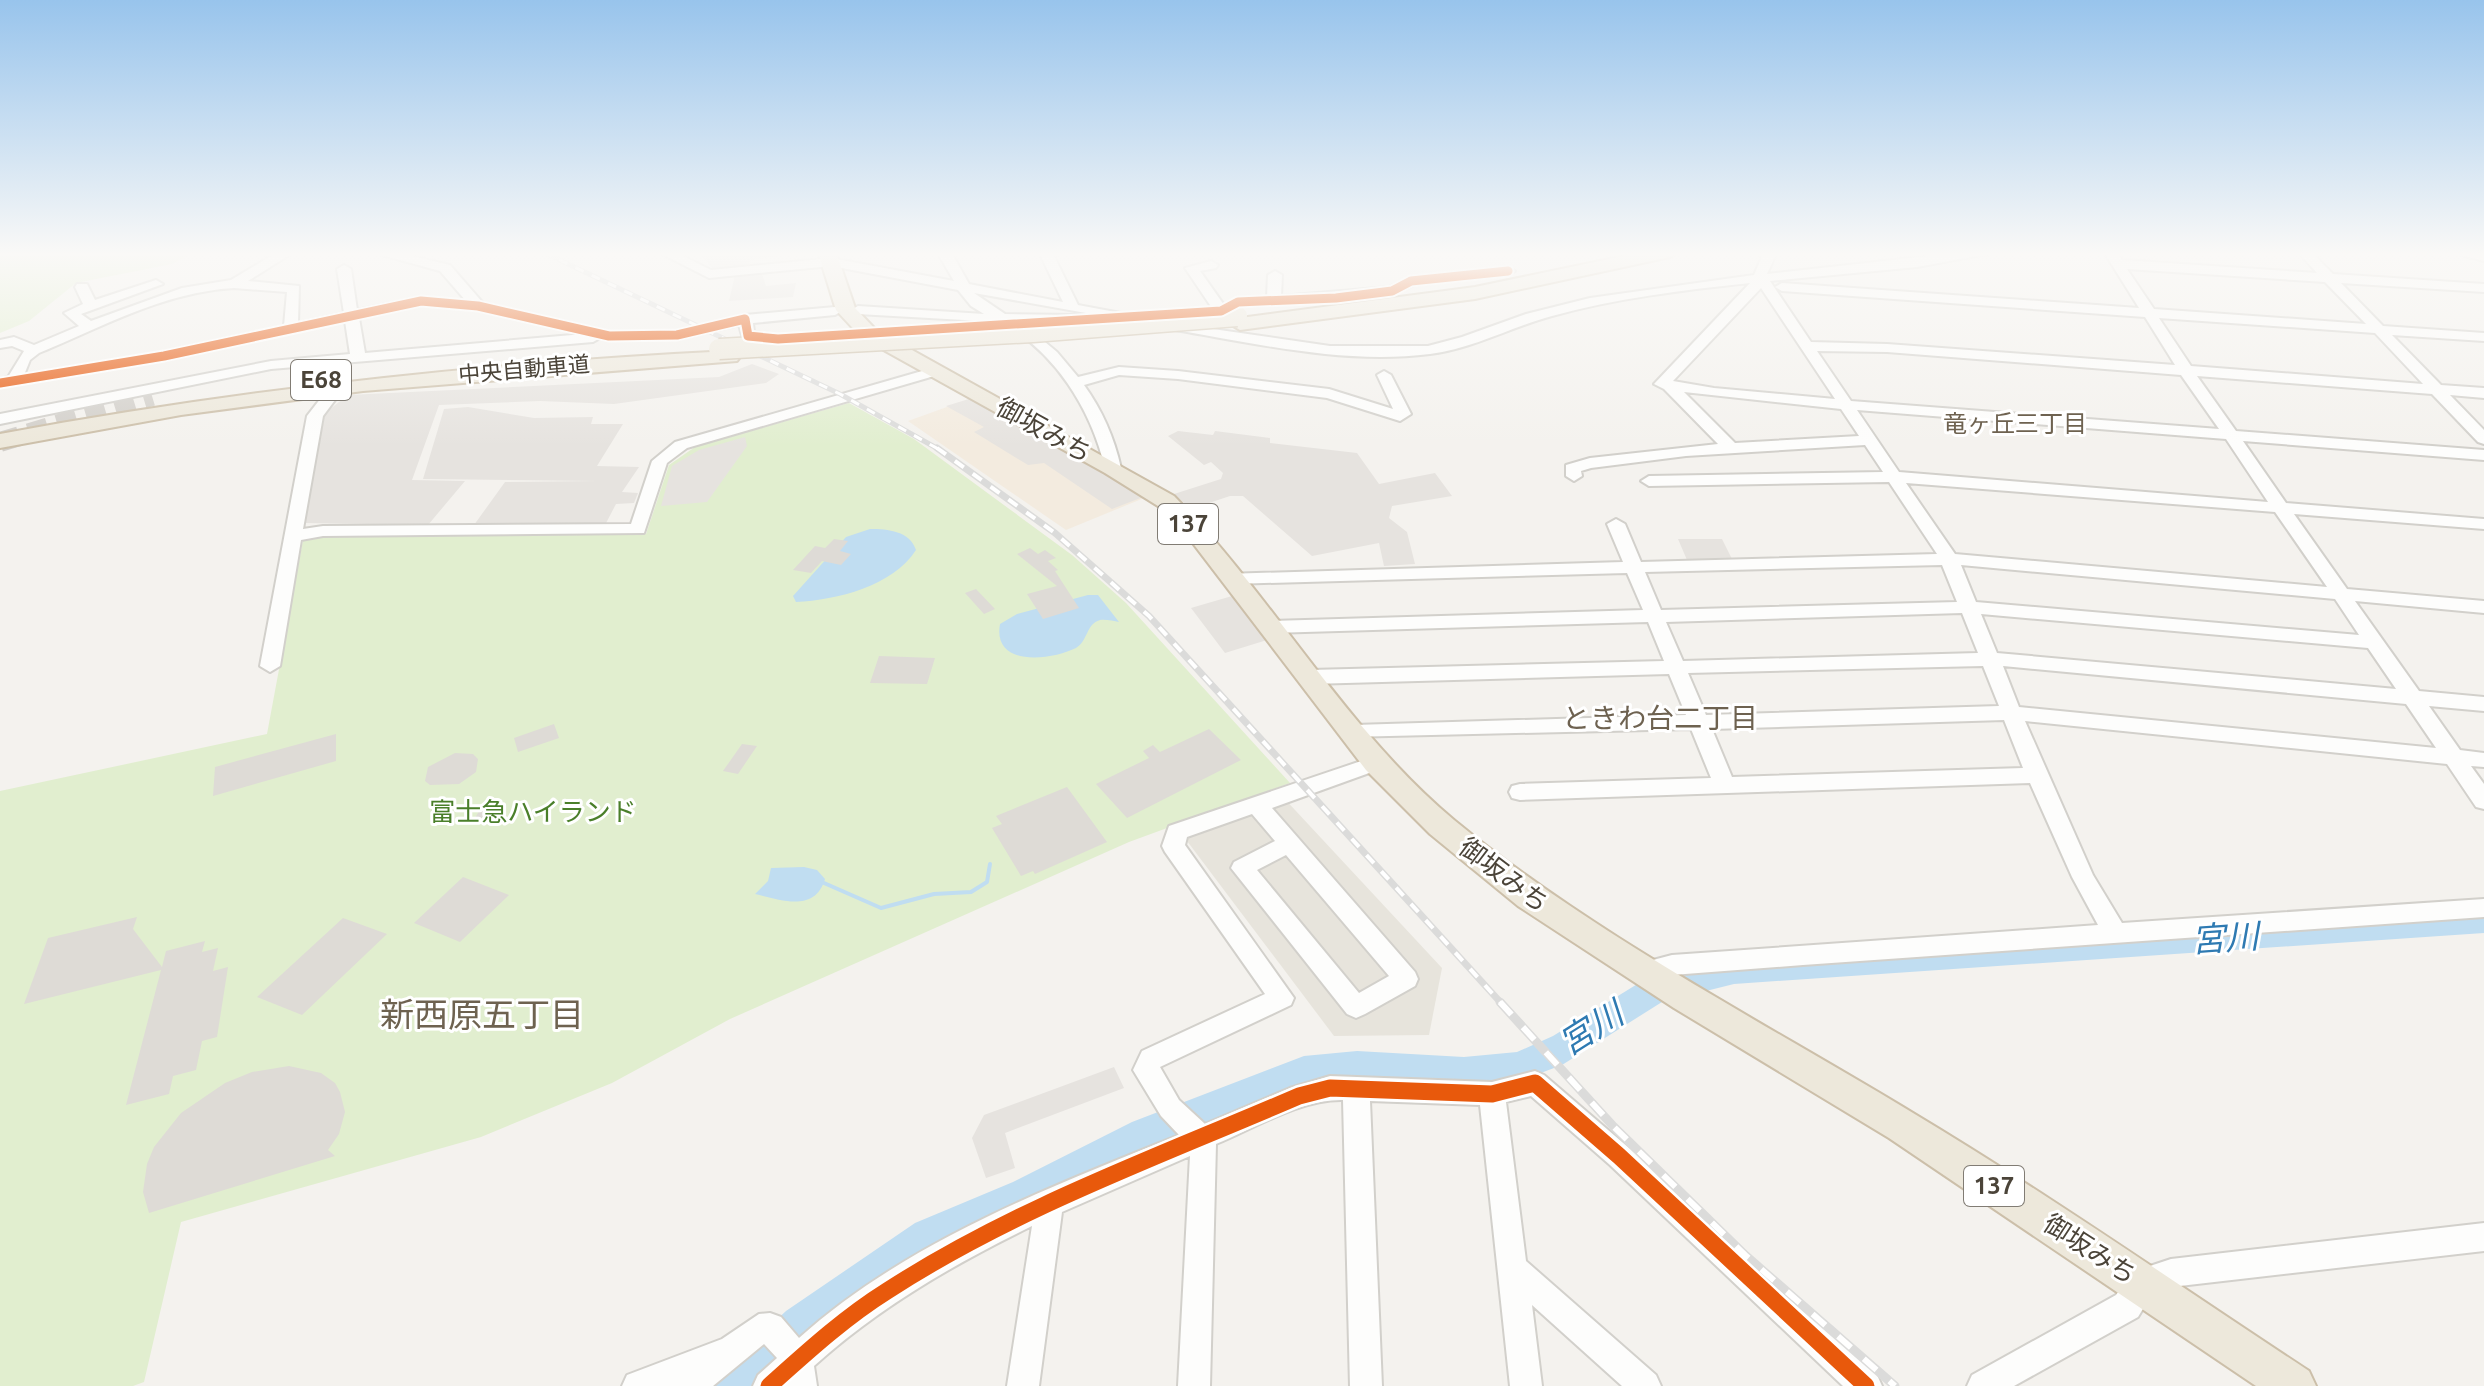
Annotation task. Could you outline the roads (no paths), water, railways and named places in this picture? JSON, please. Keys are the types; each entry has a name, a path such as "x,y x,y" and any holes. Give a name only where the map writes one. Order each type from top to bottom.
{"highway":[{"name":"御坂みち","path":"852,317 869,334 1113,468 1166,501 1201,537 1376,763 1469,850 1530,897 1662,984 1902,1126 2142,1282 2294,1386"},
{"name":"中央自動車道","path":"0,441 157,413 359,383 724,353 1043,340 1237,317"},
{"name":"中央自動車道","path":"0,433 316,381 646,352 724,353"},
{"path":"152,396 304,373 540,355 646,352"},
{"path":"0,455 135,422 359,383"}],"street":[{"path":"76,317 91,328"},
{"path":"7,382 24,358 34,350 121,317"},
{"path":"291,328 292,317"},
{"path":"7,382 164,356 340,317"},
{"path":"351,317 358,357"},
{"path":"525,317 609,336"},
{"path":"0,419 271,365 335,362 358,357 609,336 677,335 745,319 771,317"},
{"path":"943,317 1011,322"},
{"path":"1000,317 1043,346 1072,383 1100,421 1113,468"},
{"path":"1118,317 1332,350 1403,352 1450,346 1531,317"},
{"path":"745,319 748,336 762,339 1011,322 1233,317"},
{"path":"1729,317 1662,384 1671,388 1847,405 2484,455"},
{"path":"1786,317 1949,559 2037,775 2083,877 2114,931"},
{"path":"2150,317 2484,801"},
{"path":"2187,317 2484,337"},
{"path":"2366,317 2484,439"},
{"path":"0,344 14,341 34,350"},
{"path":"1805,346 1902,349 2484,393"},
{"path":"292,536 323,531 638,529 660,461 681,445 936,371"},
{"path":"1072,383 1119,371 1178,375 1329,394 1400,416 1403,414 1384,375"},
{"path":"1671,388 1730,447"},
{"path":"270,666 315,416 333,392"},
{"path":"1574,476 1572,468 1590,463 1730,447 1870,440"},
{"path":"1649,481 1896,477 2484,524"},
{"path":"1616,524 1725,785"},
{"path":"1231,578 1949,559 2484,607"},
{"path":"1271,627 1969,607 2377,643"},
{"path":"1310,677 1991,659 2484,704"},
{"path":"1354,732 2012,713 2484,760"},
{"path":"1194,1386 1199,1137 1170,1108 1146,1070 1151,1059 1282,998 1173,846 1177,832 1376,763"},
{"path":"1520,792 2037,775"},
{"path":"1255,803 1406,979 1356,1007 1242,868 1288,844"},
{"path":"1662,984 1672,965 2114,931 2484,908"},
{"path":"769,1386 910,1274 1049,1205 1299,1096 1330,1088 1492,1094 1535,1083 1587,1126 1778,1308 1866,1386"},
{"path":"1356,1088 1366,1386"},
{"path":"1492,1094 1526,1386"},
{"path":"1023,1386 1049,1205"},
{"path":"1983,1386 2127,1306 2142,1282 2171,1273 2484,1237"},
{"path":"1515,1271 1645,1386"},
{"path":"688,1386 759,1329 770,1328 796,1365"},
{"path":"638,1386 735,1348"}],"water":[{"path":"870,529 904,535 916,550 893,573 863,589 796,602 793,596 846,537"},
{"path":"1098,595 1119,622 1095,622 1080,645 1053,656 1026,657 1005,648 1000,638 1000,624 1017,614"},
{"path":"804,867 817,870 825,879 814,897 796,902 755,894 768,881 771,868"}],"waterway":[{"path":"824,883 881,908 934,894 971,892 987,882 990,864"},
{"name":"宮川","path":"735,1386 800,1325 928,1236 1026,1194 1144,1133 1304,1071 1357,1066 1464,1072 1517,1067 1550,1055 1624,1006 1650,993 1686,981 1734,971 2484,921"}],"tunnel":[{"path":"333,392 335,366"},
{"path":"0,442 152,396"}],"railway":[{"path":"678,317 840,394 939,449"},
{"path":"939,449 1055,533 1149,616 1502,1004"},
{"path":"1500,1002 1614,1127 1745,1255 1895,1386"}],"district":[{"name":"竜ヶ丘三丁目","path":"2015,424"},
{"name":"ときわ台二丁目","path":"1660,718"},
{"name":"新西原五丁目","path":"482,1015"}],"park label":[{"name":"富士急ハイランド","path":"533,812"}]}
